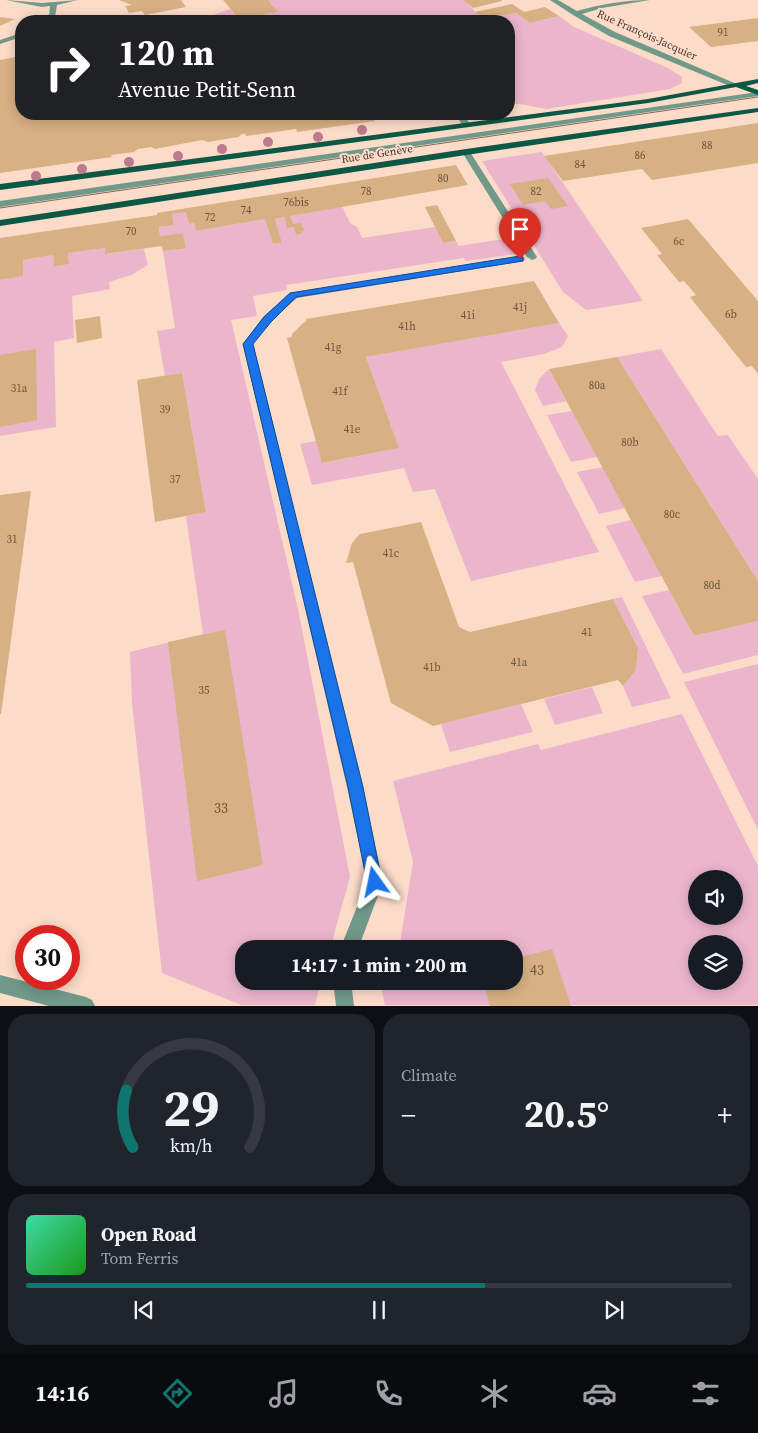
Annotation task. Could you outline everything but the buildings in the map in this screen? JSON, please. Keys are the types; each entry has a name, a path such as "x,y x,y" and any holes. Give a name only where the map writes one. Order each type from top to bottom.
{"main road":[{"name":"Rue de Genève","path":"515,118 648,101 758,81"},
{"path":"735,84 758,94"},
{"name":"Rue de Genève","path":"0,222 758,110"},
{"name":"Rue de Genève","path":"0,187 201,162 498,120"}],"street":[{"path":"9,0 34,4 54,4 75,0"},
{"name":"Rue François-Jacquier","path":"553,0 574,14 612,34 735,84"},
{"path":"574,14 601,6 647,0"},
{"path":"52,15 54,4"},
{"path":"0,42 15,38"},
{"path":"0,204 758,94"},
{"path":"464,120 466,124"},
{"path":"352,940 375,882 355,787 248,344 267,319 294,295 526,258 466,152"},
{"path":"0,984 86,1006"},
{"path":"343,990 345,1006"}],"shaded area":[{"path":"268,0 463,0 479,15 261,15 278,12"},
{"path":"230,9 235,15 214,15"},
{"path":"516,13 530,23 559,16 574,27 668,68 682,77 682,83 670,89 546,109 515,104 515,15 505,15"},
{"path":"542,152 643,301 586,310 563,292 482,161"},
{"path":"342,206 350,223 357,227 362,238 435,227 443,243 456,241 459,246 510,238 522,253 466,261 464,258 286,285 287,290 253,296 257,316 231,320 298,609 350,877 332,940 235,940 235,990 319,990 315,1005 241,1005 162,973 132,703 130,652 203,634 186,516 206,512 182,373 165,376 157,331 175,328 163,251 186,247 183,233 160,236 159,227 174,225 172,214 186,212 189,224 194,223 196,231 265,219 273,244 282,243 275,219"},
{"path":"105,248 106,254 144,249 148,265 131,275 109,282 110,289 72,296 74,338 54,342 56,427 0,436 0,280 23,276 23,260 53,255 54,267 69,264 68,253"},
{"path":"559,323 568,336 562,347 544,354 501,362 599,552 471,581 435,489 413,492 404,468 312,485 300,444 316,441 323,463 399,448 366,357"},
{"path":"661,349 718,436 728,435 758,479 758,581 617,357"},
{"path":"549,369 566,401 543,406 535,390 539,379"},
{"path":"572,411 597,457 571,462 547,415"},
{"path":"603,467 625,508 599,514 577,472"},
{"path":"631,520 662,576 635,582 606,526"},
{"path":"669,590 694,636 758,621 758,655 683,674 642,596"},
{"path":"622,597 671,698 632,707 623,686 636,670 638,648 613,599"},
{"path":"758,664 758,830 684,682"},
{"path":"592,687 603,713 555,725 544,699"},
{"path":"521,704 533,732 450,752 441,724"},
{"path":"682,714 758,866 758,1005 385,1005 382,990 523,990 523,940 400,940 413,862 393,781 538,744 541,750"}],"tram line":[{"path":"0,208 758,97"}],"route":[{"path":"375,882 355,787 248,344 267,319 294,295 520,259"}]}
